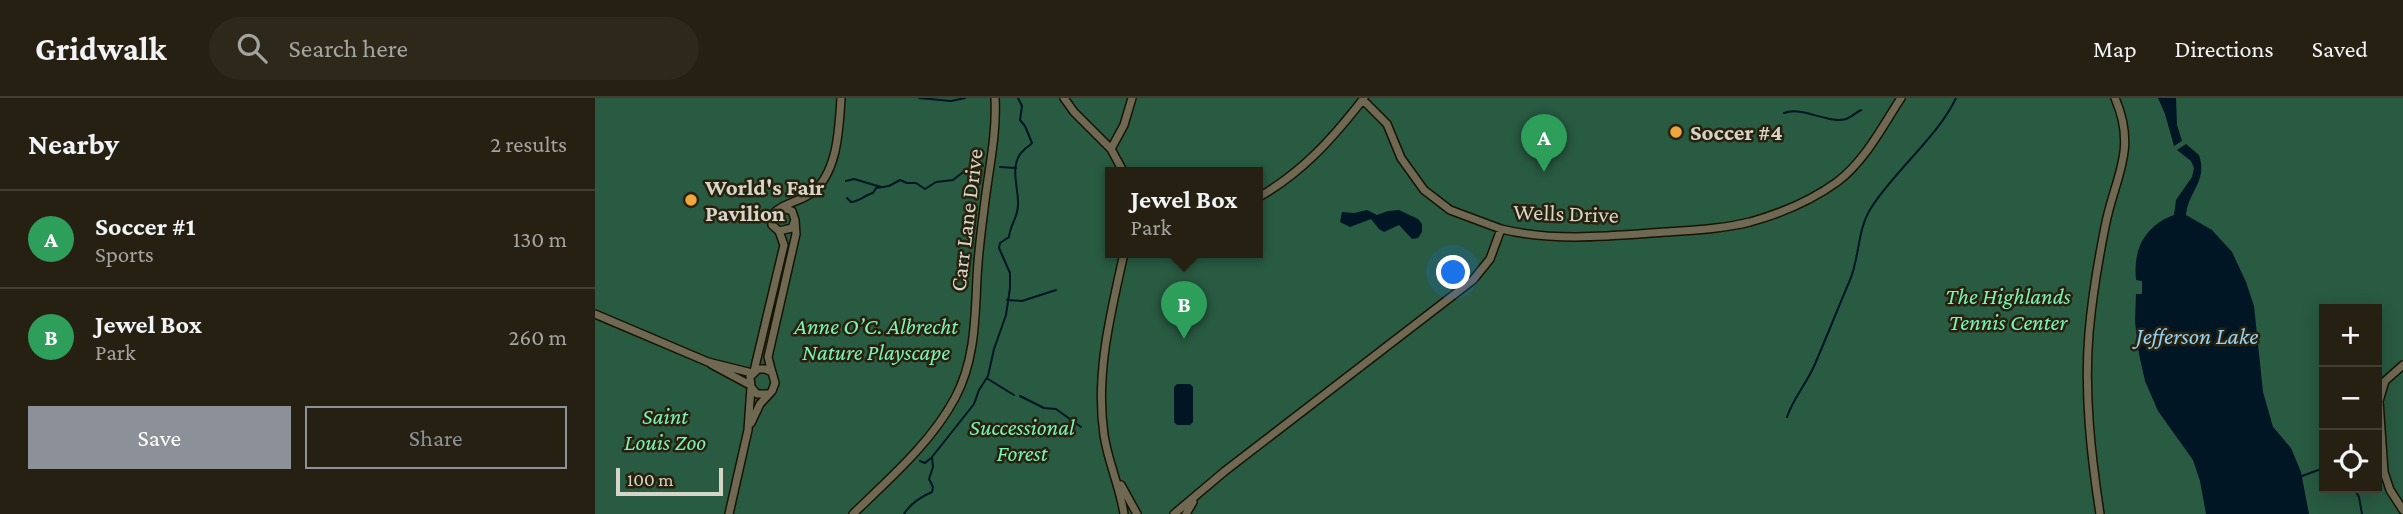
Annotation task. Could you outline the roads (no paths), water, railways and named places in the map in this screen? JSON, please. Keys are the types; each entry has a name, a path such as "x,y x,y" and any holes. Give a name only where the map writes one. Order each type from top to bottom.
{"street":[{"path":"795,219 792,228 779,231 773,227 771,218 776,210 811,193 824,177 832,160 838,134 841,98"},
{"name":"Carr Lane Drive","path":"853,514 903,464 940,421 965,376 973,336 984,207 994,143 995,98"},
{"path":"1064,98 1074,112 1111,149 1121,167"},
{"path":"1111,149 1124,125 1132,98"},
{"name":"Wells Drive","path":"1174,514 1225,471 1473,280 1490,259 1501,229 1545,236 1602,236 1724,227 1767,216 1811,197 1843,177 1865,152 1901,98"},
{"path":"2100,514 2093,463 2088,352 2105,227 2125,153 2122,117 2115,98"},
{"path":"1263,195 1296,174 1311,160 1364,99 1387,124 1401,158 1424,190 1450,210 1501,229"},
{"path":"748,430 775,383 768,357 796,234 792,211 782,208"},
{"path":"729,514 748,430 750,386 783,250 779,231"},
{"path":"1123,258 1107,335 1102,379 1104,431 1124,514"},
{"path":"595,314 708,362 750,386 757,394 767,394"},
{"path":"708,362 753,372 764,369 772,373"},
{"path":"2402,510 2390,491 2384,472 2378,401 2385,381 2403,365"},
{"path":"1115,475 1137,514"},
{"name":"Wells Drive","path":"1186,514 1198,495"}],"water":[{"path":"2158,98 2176,98 2177,125 2182,141 2174,146 2165,114"},
{"name":"Jefferson Lake","path":"2186,144 2199,155 2201,172 2186,215 2212,230 2232,252 2246,282 2254,306 2263,392 2273,427 2291,448 2301,472 2309,514 2206,514 2193,460 2158,411 2145,381 2135,322 2136,294 2142,294 2142,281 2136,280 2136,259 2148,232 2174,215 2176,200 2192,177 2194,168 2191,161 2177,150"},
{"path":"1367,210 1377,215 1399,210 1418,219 1422,224 1422,232 1418,238 1412,239 1399,225 1384,232 1371,219 1350,227 1340,222 1342,212"},
{"path":"1177,384 1190,384 1193,387 1193,422 1190,425 1177,425 1174,422 1174,387"}],"waterway":[{"path":"919,98 951,101 965,98"},
{"path":"904,514 917,501 932,492 929,479 933,467 932,457 974,404 988,376 1006,315 1010,273 999,248 1000,243 1009,237 1018,209 1016,162 1019,155 1032,143 1020,120 1022,106 1018,98"},
{"path":"1787,417 1815,364 1850,280 1866,216 1881,194 1938,127 1956,98"},
{"path":"1784,113 1799,112 1839,120 1861,110"},
{"path":"847,198 851,202 857,201 873,193 876,188 889,186 900,180 916,183 925,189 936,182 953,180 967,169 983,166"},
{"path":"1000,167 1016,168"},
{"path":"846,181 854,179 881,187"},
{"path":"1007,300 1022,301 1056,290"},
{"path":"988,379 1014,395"},
{"path":"1020,396 1044,408 1056,409 1081,427"},
{"path":"920,461 925,463 931,458"},
{"path":"2302,476 2319,470"},
{"path":"2357,493 2362,514"}],"place":[{"name":"Soccer #4","path":"1676,132"},
{"name":"Soccer #1","path":"1544,172"},
{"name":"World's Fair Pavilion","path":"691,200"},
{"name":"Jewel Box","path":"1184,339"}],"park label":[{"name":"The Highlands Tennis Center","path":"2008,309"},
{"name":"Anne O’C. Albrecht Nature Playscape","path":"876,339"},
{"name":"Saint Louis Zoo","path":"665,429"},
{"name":"Successional Forest","path":"1022,440"}]}
